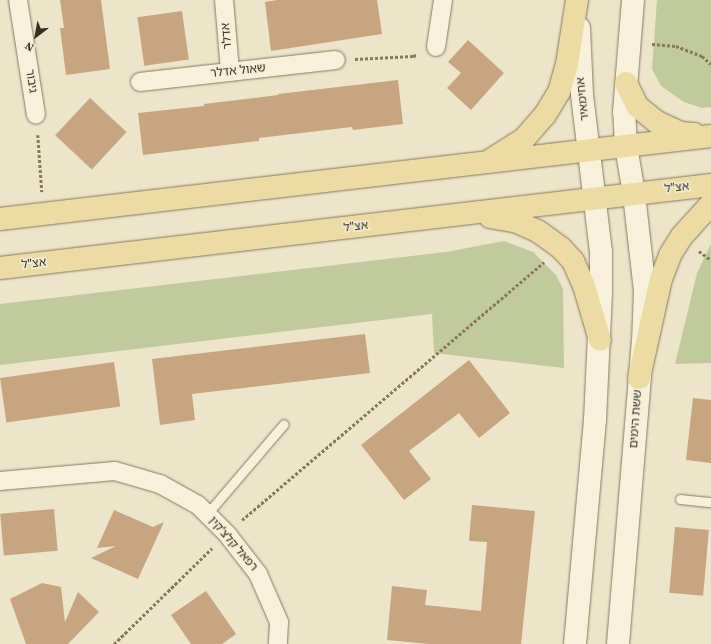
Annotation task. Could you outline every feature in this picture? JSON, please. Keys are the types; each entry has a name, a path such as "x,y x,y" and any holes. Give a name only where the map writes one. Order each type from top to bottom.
{"main road":[{"name":"אחימאיר","path":"578,0 578,45 588,150 596,198"},
{"path":"487,162 523,140 545,115 560,92 567,64 578,0"},
{"path":"633,0 624,112 626,146 634,194"},
{"path":"626,83 638,106 657,122 681,133 711,136"},
{"path":"0,219 711,136"},
{"name":"אצ\"ל","path":"0,268 711,184"},
{"name":"ששת הימים","path":"618,644 643,343 645,291 634,194"},
{"path":"575,644 595,420 600,340 601,252 596,198"},
{"path":"639,378 661,280 670,255 685,232 711,204"},
{"path":"467,213 516,222 539,232 561,248 573,261 584,286 600,340"}],"street":[{"name":"גיבור","path":"18,0 36,115"},
{"name":"אדלר","path":"224,0 230,72"},
{"path":"436,47 442,0"},
{"name":"שאול אדלר","path":"140,82 336,60"},
{"name":"רפאל קלצ'קין","path":"0,482 115,471 160,484 198,505 227,534 258,574 279,622 278,644"}],"lane":[{"path":"207,514 284,424"},
{"path":"680,499 711,502"}],"path":[{"path":"629,42 676,46 702,56 711,64"},
{"path":"336,60 413,56 436,47"},
{"path":"36,115 44,214"},
{"path":"114,644 227,534 561,248"}],"green space":[{"path":"657,0 711,0 711,107 702,108 684,102 661,86 652,69"},
{"path":"504,241 533,252 556,275 563,289 564,368 434,353 432,314 0,365 0,304 446,252"},
{"path":"711,244 711,363 675,364 697,273"}],"building":[{"path":"60,0 101,0 110,69 66,75 60,28 64,28"},
{"path":"277,0 377,0 382,34 271,51 265,2"},
{"path":"182,11 189,60 144,66 137,17"},
{"path":"468,40 504,73 471,110 447,88 461,73 448,62"},
{"path":"398,80 403,124 353,130 352,127 259,138 259,141 143,155 138,113 204,106 204,104 278,94"},
{"path":"90,98 127,132 92,169 55,135"},
{"path":"365,334 370,373 192,394 195,420 160,425 152,359"},
{"path":"469,360 510,413 479,438 459,413 409,451 431,479 404,500 361,445"},
{"path":"114,362 120,407 6,423 0,378"},
{"path":"693,398 711,400 711,463 686,460"},
{"path":"472,505 535,511 521,644 429,644 387,640 392,586 427,590 425,605 481,611 487,542 469,541"},
{"path":"54,509 58,551 4,556 0,514"},
{"path":"114,510 153,527 164,522 138,579 91,558 116,546 97,548"},
{"path":"675,527 709,530 703,596 669,593"},
{"path":"42,583 61,587 65,622 78,592 99,612 68,644 26,644 10,599"},
{"path":"206,591 236,634 222,644 191,644 171,615"}]}
